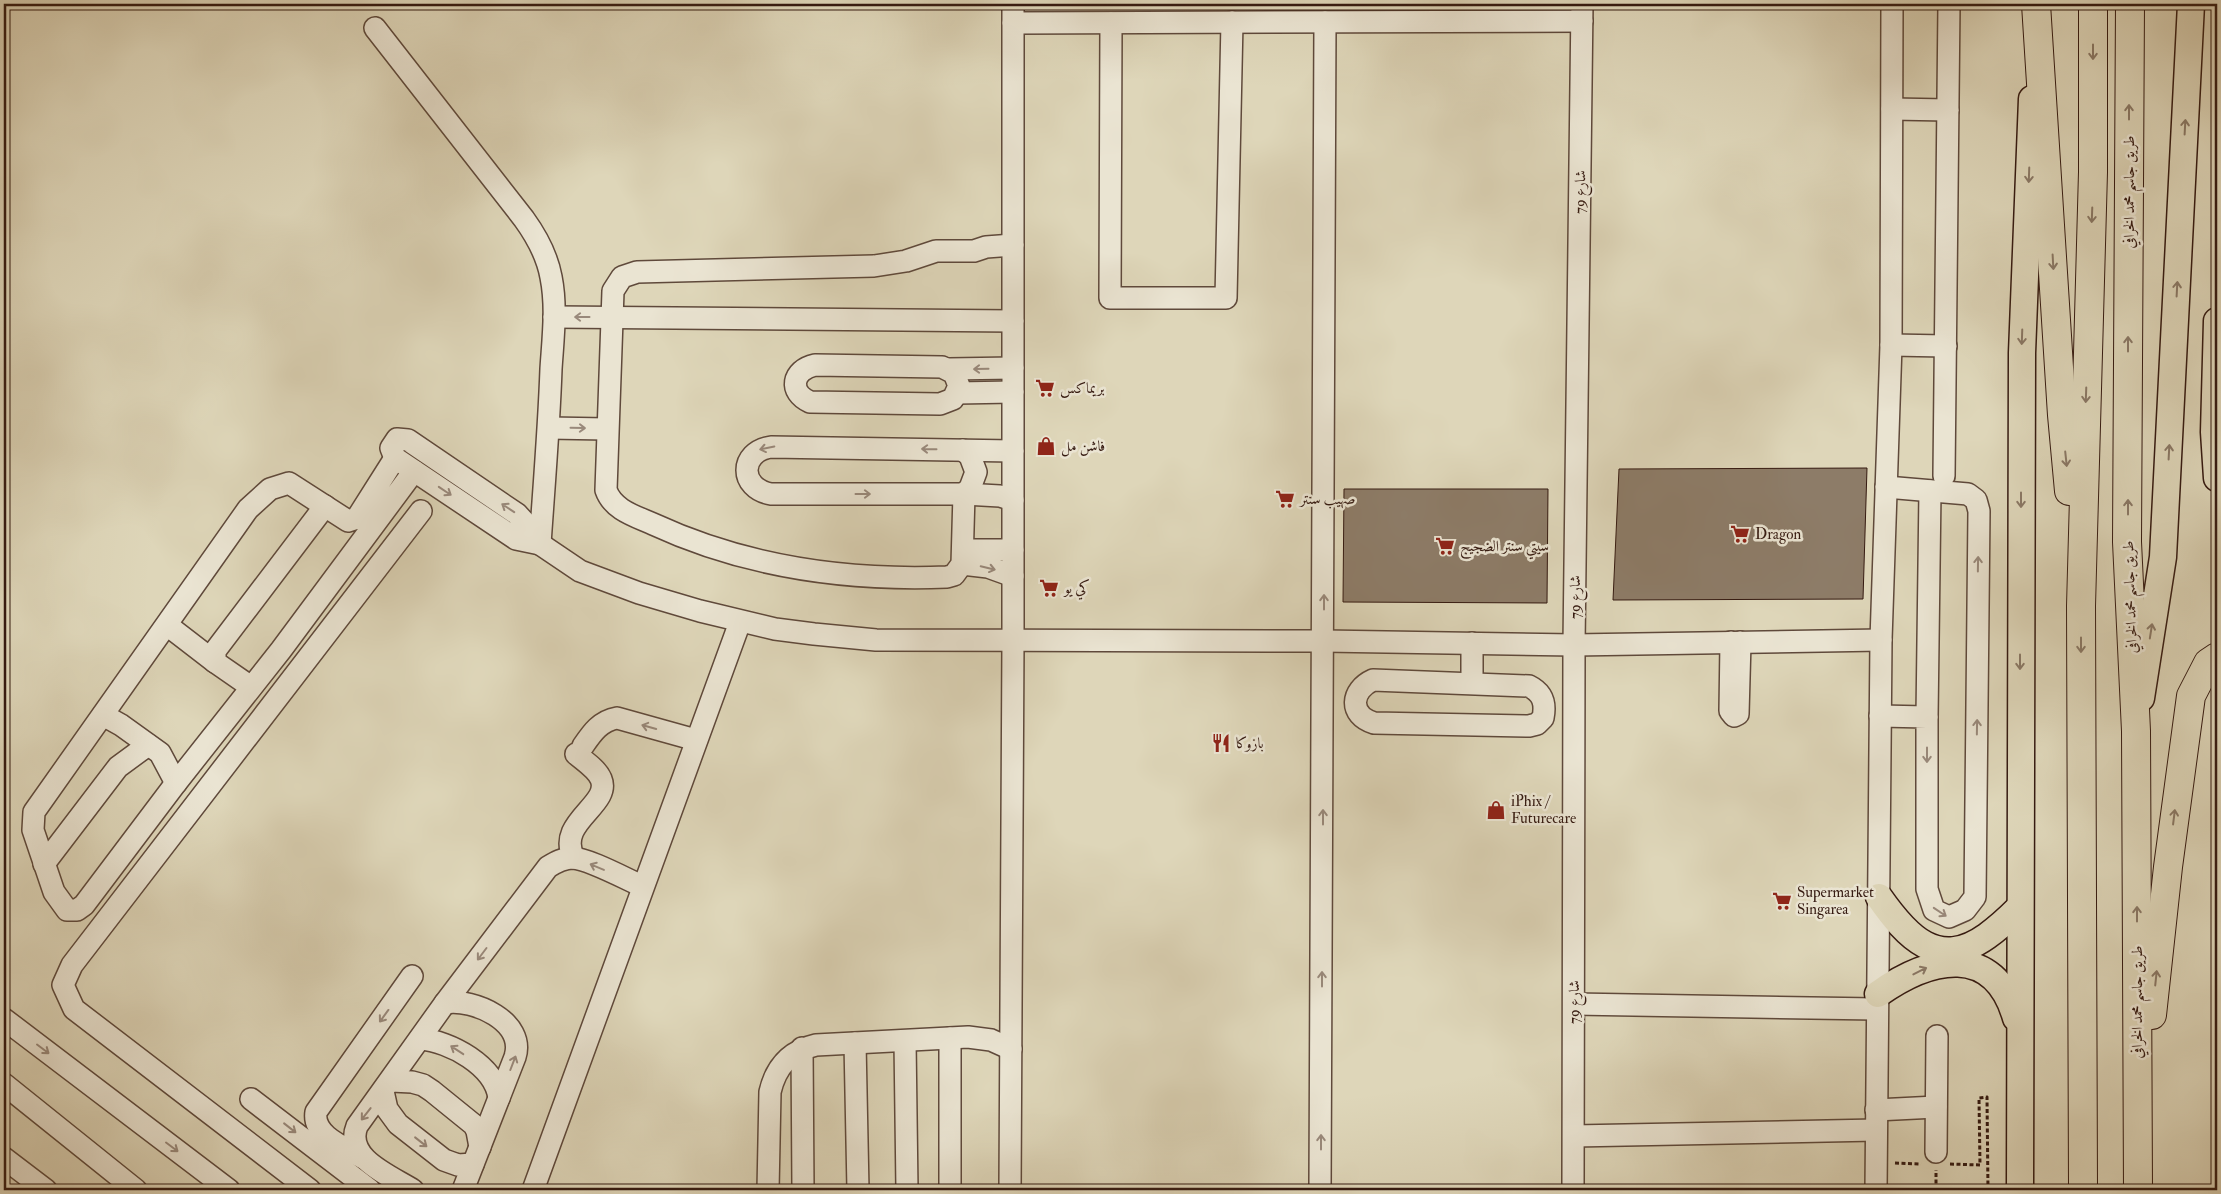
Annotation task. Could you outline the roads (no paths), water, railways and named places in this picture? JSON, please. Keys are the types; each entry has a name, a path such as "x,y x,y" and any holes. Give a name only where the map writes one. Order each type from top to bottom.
{"highway":[{"path":"2036,4 2062,415 2081,606"},
{"path":"2083,1190 2081,606 2093,172 2093,4"},
{"name":"طريق جاسم محمد الخرافي","path":"2130,4 2127,542 2136,731 2138,1190"},
{"path":"2138,1149 2168,867 2191,696 2208,663 2217,657"}],"main road":[{"path":"2020,1190 2019,908 2022,353 2036,4"},
{"path":"2136,731 2163,557 2191,4"},
{"path":"2217,321 2214,432 2217,478"},
{"path":"1880,897 1898,924 1918,941 1937,950 1955,951 1986,937 2019,908"},
{"path":"1877,1002 1926,968 1954,962 1968,965 1982,970 2004,989 2011,1001 2020,1033"}],"street":[{"path":"1876,1190 1881,640 1891,345 1892,4"},
{"path":"1886,487 1937,483 1968,494 1976,500 1979,511 1975,897 1965,910 1949,917 1934,910 1927,889 1927,717 1937,483 1946,346 1949,4"},
{"path":"1010,1190 1013,640 1013,13 1043,13 1112,23 1325,22 1582,12"},
{"name":"شارع 79","path":"1573,1190 1574,645 1582,12"},
{"path":"1112,23 1110,298 1226,298 1232,22"},
{"path":"1320,1190 1324,641 1325,22"},
{"path":"375,28 534,232 542,247 551,276 554,317 549,428 540,544"},
{"path":"1892,109 1948,110"},
{"path":"964,450 970,456 976,472 970,488 964,494 962,557 954,575 947,577 892,578 846,576 764,562 693,541 618,508 612,503 606,490 613,291 616,283 629,274 874,266 906,261 936,251 974,251 986,256 1013,251"},
{"path":"554,317 1013,321"},
{"path":"1891,345 1946,346"},
{"path":"949,369 958,379 957,393 953,399 940,404 810,402 802,398 796,390 795,381 799,373 806,367 815,365 942,367 949,369 1013,368"},
{"path":"957,393 1013,392"},
{"path":"549,428 607,429"},
{"path":"540,544 530,528 517,514 408,440 403,438 393,442 391,448 395,458 516,539 540,544 580,570 669,603 740,622 775,629 876,640 1324,641 1574,645 1881,640"},
{"path":"1013,451 771,447 762,448 754,453 749,461 747,470 749,479 754,487 762,492 771,494 964,494 1000,496 1013,500"},
{"path":"395,458 357,518 348,521 289,483 270,489 248,509 34,812 33,830 44,864 54,892 67,910 77,910 84,905 414,471"},
{"path":"215,662 215,651 325,506"},
{"path":"310,1190 74,1009 64,985 72,965 421,510"},
{"path":"962,557 1013,550"},
{"path":"962,557 1013,576"},
{"path":"533,1190 642,886 740,622"},
{"path":"167,624 215,662 251,687"},
{"path":"1472,644 1472,683"},
{"path":"1373,680 1472,683 1529,686 1537,690 1543,698 1544,718 1537,724 1529,726 1374,723 1365,720 1358,714 1355,701 1359,689 1373,680"},
{"path":"103,715 121,725 160,753 176,783"},
{"path":"1880,716 1927,717"},
{"path":"574,858 569,845 572,831 599,796 602,784 598,773 579,750 598,726 610,719 617,718 696,740"},
{"path":"44,864 118,767 148,745"},
{"path":"367,1160 355,1145 354,1132 357,1126 445,1003 548,868 564,859 574,858 642,886"},
{"path":"412,976 316,1112 316,1122 320,1131 413,1190"},
{"path":"445,1003 462,1002 480,1006 514,1033 517,1051 463,1190"},
{"path":"1574,1004 1877,1002"},
{"path":"4,1019 229,1190"},
{"path":"1936,1152 1937,1036"},
{"path":"420,1038 439,1041 456,1048 492,1077 499,1098"},
{"path":"950,1038 950,1190"},
{"path":"768,1190 770,1092 773,1078 780,1066 790,1055 802,1048 816,1045 985,1038 1011,1050"},
{"path":"905,1041 907,1190"},
{"path":"855,1043 858,1190"},
{"path":"802,1048 803,1190"},
{"path":"387,1086 412,1082 432,1091 474,1125 480,1139 477,1156"},
{"path":"4,1084 136,1190"},
{"path":"387,1086 387,1109 398,1124 444,1160 458,1165 477,1156"},
{"path":"251,1099 370,1190"},
{"path":"1574,1136 1876,1120 1936,1107"},
{"path":"4,1158 46,1190"}],"place":[{"name":"بريماكس","path":"1045,388"},
{"name":"فاشن مل","path":"1046,446"},
{"name":"صهيب سنتر","path":"1285,499"},
{"name":"Dragon","path":"1740,534"},
{"name":"سيتي سنتر الضجيج","path":"1445,546"},
{"name":"كي يو","path":"1049,588"},
{"name":"بازوكا","path":"1221,743"},
{"name":"iPhix / Futurecare","path":"1496,810"},
{"name":"Supermarket Singarea","path":"1782,901"}]}
